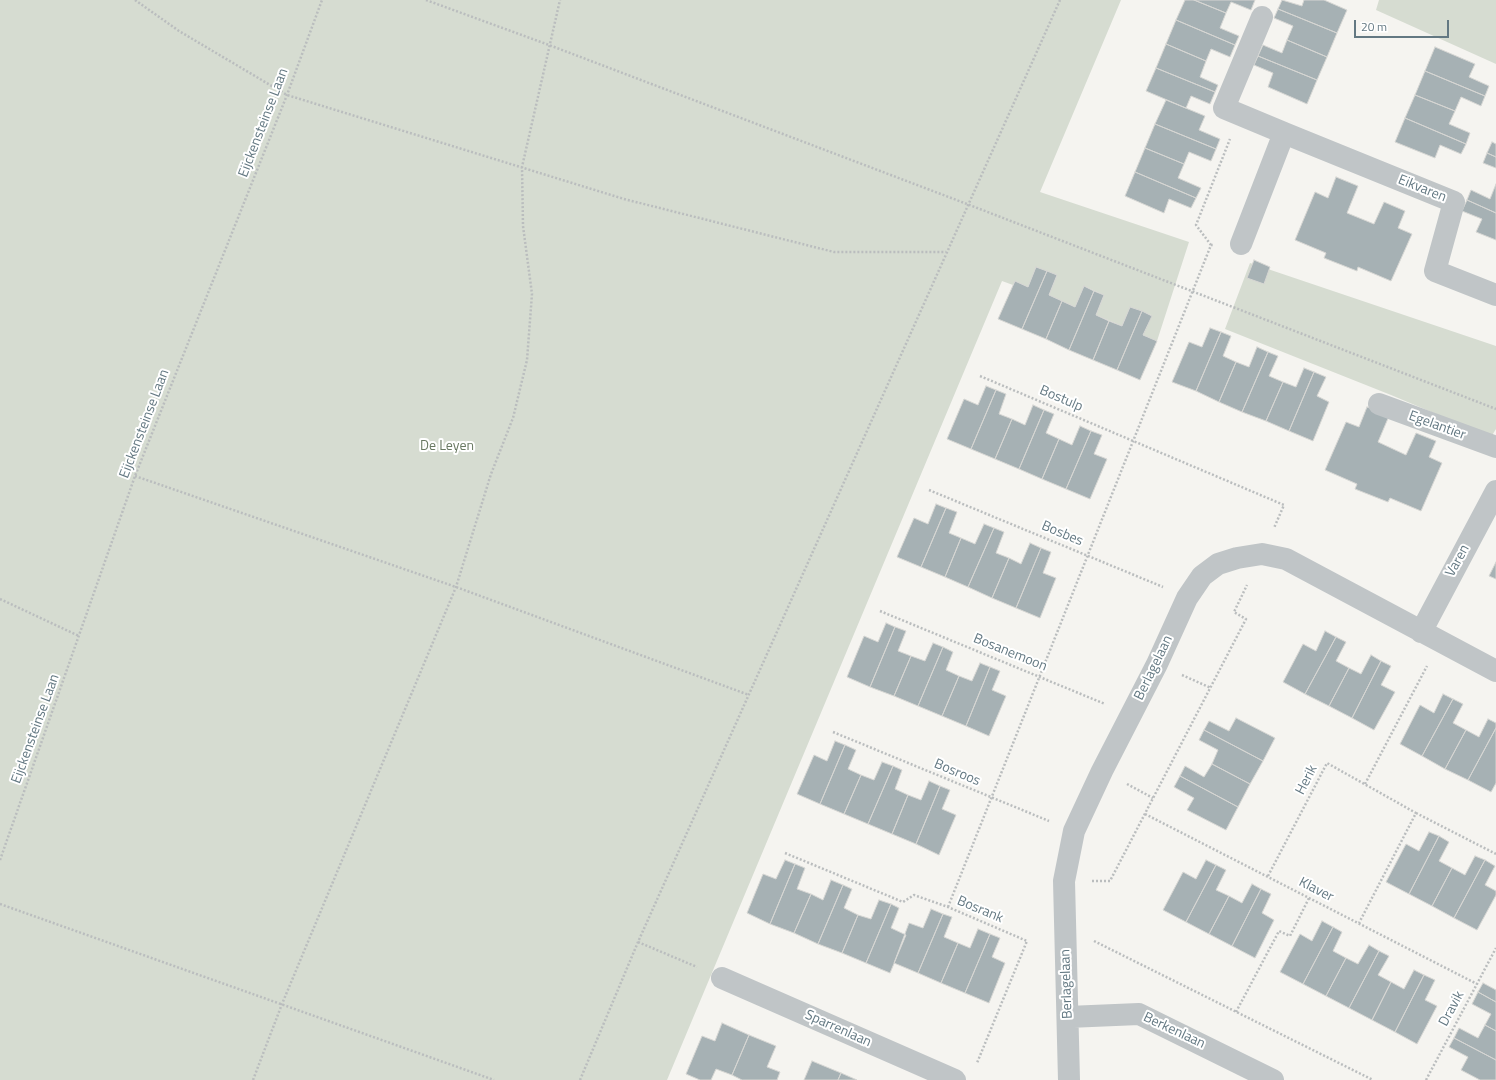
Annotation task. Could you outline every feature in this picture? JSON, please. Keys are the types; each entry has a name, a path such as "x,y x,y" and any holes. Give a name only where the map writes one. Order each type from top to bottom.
{"street":[{"name":"Eikvaren","path":"1262,17 1224,108 1454,202 1434,272 1496,295"},
{"path":"1241,244 1284,133"},
{"name":"Egelantier","path":"1379,404 1496,447"},
{"name":"Varen","path":"1430,637 1495,497"},
{"name":"Berlagelaan","path":"1069,1080 1064,881 1074,831 1102,771 1157,664 1188,598 1202,576 1218,564 1238,558 1262,554 1286,559 1496,671"},
{"name":"Sparrenlaan","path":"722,978 955,1080"},
{"name":"Berkenlaan","path":"1068,1017 1139,1014 1273,1080"}],"path":[{"path":"135,0 179,31 287,95 624,199 834,252 946,252"},
{"name":"Eijckensteinse Laan","path":"0,860 135,476 287,95 322,0"},
{"path":"426,0 549,45 967,204 1496,409"},
{"path":"253,1080 282,1004 456,587 491,474 513,418 527,360 532,294 523,226 522,167 560,0"},
{"path":"580,1080 638,942 967,204 1060,0"},
{"path":"1211,245 1196,225 1239,115"},
{"path":"1211,245 1241,244"},
{"path":"948,907 1211,245"},
{"name":"Bostulp","path":"980,376 1134,441"},
{"path":"135,476 456,587 749,695"},
{"name":"Bosbes","path":"929,490 1188,598"},
{"path":"0,599 80,636"},
{"name":"Bosanemoon","path":"880,611 1132,714"},
{"path":"1365,784 1430,637"},
{"name":"Bosroos","path":"833,732 1074,831"},
{"name":"Herik","path":"1268,876 1327,763 1416,813 1496,854"},
{"path":"1359,922 1416,813"},
{"name":"Klaver","path":"1064,881 1110,881 1145,814 1359,922 1477,984"},
{"name":"Bosrank","path":"786,853 903,902 914,895 948,907 1027,941 976,1065"},
{"path":"1236,1012 1279,931 1290,936 1309,898"},
{"path":"0,904 494,1080"},
{"path":"1064,927 1373,1080"},
{"path":"638,942 722,978"},
{"name":"Dravik","path":"1426,1080 1496,948"}],"green space":[{"name":"De Leyen","path":"0,0 1121,0 1040,192 1189,242 1157,341 1143,335 1151,315 1130,307 1122,326 1096,315 1104,295 1084,286 1075,307 1049,295 1057,275 1036,267 1028,287 1015,281 1013,285 1002,281 667,1080 0,1080"},
{"path":"1379,0 1496,0 1496,64 1376,10"},
{"path":"1250,263 1496,346 1496,429 1491,437 1391,395 1225,329"}],"building":[{"path":"1185,0 1194,0 1226,13 1220,28 1239,36 1235,45 1176,20"},
{"path":"1194,0 1255,0 1251,10 1231,2 1226,13"},
{"path":"1282,0 1302,6 1304,0 1324,0 1347,10 1337,33 1278,9"},
{"path":"1278,9 1337,33 1327,57 1287,40 1293,26 1274,18"},
{"path":"1176,20 1235,45 1230,57 1211,49 1206,61 1166,44"},
{"path":"1287,40 1327,57 1317,80 1258,56 1263,45 1282,53"},
{"path":"1166,44 1206,61 1200,77 1218,85 1215,92 1156,68"},
{"path":"1435,47 1475,64 1469,77 1489,86 1485,96 1425,71"},
{"path":"1258,56 1317,80 1307,104 1268,87 1273,73 1254,65"},
{"path":"1156,68 1215,92 1210,104 1191,96 1186,108 1146,91"},
{"path":"1425,71 1485,96 1481,106 1461,97 1455,111 1415,95"},
{"path":"1415,95 1455,111 1449,124 1470,133 1466,144 1405,118"},
{"path":"1166,100 1205,116 1199,130 1220,139 1216,149 1155,124"},
{"path":"1405,118 1466,144 1461,154 1440,145 1435,158 1395,142"},
{"path":"1155,124 1216,149 1211,161 1189,152 1184,164 1145,148"},
{"path":"1492,142 1496,144 1496,157 1487,153"},
{"path":"1145,148 1184,164 1178,178 1201,188 1196,198 1135,172"},
{"path":"1487,153 1496,157 1496,168 1483,163"},
{"path":"1135,172 1196,198 1191,208 1169,199 1164,213 1125,196"},
{"path":"1336,177 1358,186 1347,213 1374,224 1384,202 1405,211 1398,228 1412,234 1391,281 1358,267 1357,271 1324,258 1326,253 1295,240 1315,192 1328,198"},
{"path":"1496,184 1496,213 1467,200 1471,190 1490,199"},
{"path":"1467,200 1496,213 1496,240 1476,232 1482,219 1462,211"},
{"path":"1254,260 1270,267 1264,284 1247,278"},
{"path":"1036,267 1047,271 1022,329 998,319 1015,281 1028,287"},
{"path":"1047,271 1057,275 1049,295 1062,301 1046,339 1022,329"},
{"path":"1084,286 1094,291 1069,350 1046,339 1062,301 1075,307"},
{"path":"1094,291 1104,295 1096,315 1109,321 1093,360 1069,350"},
{"path":"1130,307 1142,311 1117,370 1093,360 1109,321 1122,326"},
{"path":"1142,311 1152,316 1143,335 1157,341 1140,380 1117,370"},
{"path":"1210,328 1221,332 1196,391 1172,382 1189,342 1202,347"},
{"path":"1221,332 1231,336 1223,356 1236,362 1219,402 1196,391"},
{"path":"1257,347 1268,352 1242,412 1219,402 1236,362 1249,367"},
{"path":"1268,352 1278,356 1269,376 1283,382 1266,421 1242,412"},
{"path":"1304,368 1314,372 1289,431 1266,421 1283,382 1296,387"},
{"path":"1314,372 1326,377 1317,396 1329,402 1313,441 1289,431"},
{"path":"986,386 996,390 971,449 947,439 964,399 978,405"},
{"path":"996,390 1006,394 999,414 1012,419 995,459 971,449"},
{"path":"1033,405 1044,410 1019,469 995,459 1012,419 1025,425"},
{"path":"1367,407 1389,416 1378,442 1406,455 1416,433 1436,441 1429,457 1442,463 1421,511 1390,498 1388,502 1355,489 1357,484 1325,470 1346,422 1359,427"},
{"path":"1044,410 1054,414 1046,433 1059,439 1042,479 1019,469"},
{"path":"1080,426 1091,431 1066,489 1042,479 1059,439 1072,445"},
{"path":"1091,431 1102,435 1094,454 1107,459 1090,499 1066,489"},
{"path":"936,504 946,508 921,567 897,557 914,518 928,524"},
{"path":"946,508 957,512 949,533 961,538 945,577 921,567"},
{"path":"984,524 994,528 968,587 945,577 961,538 975,544"},
{"path":"994,528 1004,532 996,553 1009,558 992,598 968,587"},
{"path":"1030,543 1041,548 1016,608 992,598 1009,558 1021,564"},
{"path":"1041,548 1051,552 1043,573 1056,578 1040,618 1016,608"},
{"path":"1496,562 1496,579 1489,576"},
{"path":"886,623 895,627 870,687 847,677 864,636 878,642"},
{"path":"895,627 906,631 898,651 911,656 894,696 870,687"},
{"path":"1325,631 1336,637 1305,694 1283,682 1303,644 1316,651"},
{"path":"1336,637 1346,642 1336,661 1349,668 1329,706 1305,694"},
{"path":"933,643 943,647 918,706 894,696 911,656 925,661"},
{"path":"943,647 953,652 946,670 959,676 942,716 918,706"},
{"path":"1371,655 1381,661 1352,718 1329,706 1349,668 1361,674"},
{"path":"1381,661 1391,666 1381,685 1395,692 1374,730 1352,718"},
{"path":"980,663 990,667 966,726 942,716 959,676 972,681"},
{"path":"990,667 1000,671 992,690 1006,696 989,736 966,726"},
{"path":"1443,694 1453,699 1422,756 1400,744 1420,705 1434,713"},
{"path":"1453,699 1463,704 1453,723 1466,730 1445,769 1422,756"},
{"path":"1236,718 1275,738 1263,761 1204,730 1209,721 1229,731"},
{"path":"1488,719 1496,723 1496,728 1468,780 1445,769 1466,730 1479,737"},
{"path":"1496,728 1496,783 1491,792 1468,780"},
{"path":"1204,730 1263,761 1250,784 1212,764 1218,750 1199,740"},
{"path":"835,741 845,745 820,804 797,794 814,755 827,761"},
{"path":"845,745 856,750 848,769 861,775 844,814 820,804"},
{"path":"882,762 893,766 868,824 844,814 861,775 874,780"},
{"path":"1212,764 1250,784 1238,807 1180,776 1185,766 1204,777"},
{"path":"893,766 902,770 895,789 908,795 892,834 868,824"},
{"path":"1180,776 1238,807 1226,830 1187,810 1194,798 1174,787"},
{"path":"929,781 940,786 916,844 892,834 908,795 921,800"},
{"path":"940,786 950,790 942,809 956,815 939,855 916,844"},
{"path":"1429,832 1439,836 1409,894 1386,882 1406,844 1419,851"},
{"path":"1439,836 1449,842 1439,861 1452,868 1432,906 1409,894"},
{"path":"1475,856 1485,860 1454,918 1432,906 1452,868 1465,875"},
{"path":"785,860 795,864 770,924 747,913 763,874 776,879"},
{"path":"1206,860 1216,865 1186,922 1163,910 1183,872 1196,879"},
{"path":"1485,860 1495,866 1485,885 1496,891 1496,895 1477,930 1454,918"},
{"path":"795,864 805,868 797,889 811,894 794,933 770,924"},
{"path":"1216,865 1226,870 1216,890 1229,896 1209,934 1186,922"},
{"path":"831,880 843,885 818,944 794,933 811,894 823,900"},
{"path":"1252,884 1261,889 1232,946 1209,934 1229,896 1242,903"},
{"path":"843,885 852,889 844,908 858,915 842,953 818,944"},
{"path":"1261,889 1271,894 1262,913 1274,920 1255,958 1232,946"},
{"path":"879,900 891,904 866,963 842,953 858,915 871,919"},
{"path":"891,904 899,908 891,928 906,935 890,973 866,963"},
{"path":"931,909 943,914 918,973 894,963 909,923 923,928"},
{"path":"943,914 952,917 944,937 958,943 941,983 918,973"},
{"path":"1322,921 1333,927 1303,984 1280,972 1300,934 1312,941"},
{"path":"1333,927 1342,932 1333,951 1346,958 1326,996 1303,984"},
{"path":"978,929 990,934 965,993 941,983 958,943 970,948"},
{"path":"990,934 1000,938 992,957 1005,963 989,1003 965,993"},
{"path":"1369,945 1379,951 1349,1008 1326,996 1346,958 1358,964"},
{"path":"1379,951 1389,956 1378,975 1391,982 1372,1020 1349,1008"},
{"path":"1414,970 1424,975 1395,1032 1372,1020 1391,982 1404,989"},
{"path":"1424,975 1435,980 1425,1000 1437,1006 1417,1044 1395,1032"},
{"path":"1483,983 1496,990 1496,1002 1478,992"},
{"path":"1478,992 1496,1002 1496,1031 1485,1025 1491,1014 1472,1004"},
{"path":"722,1023 749,1035 732,1075 716,1069 711,1080 700,1080 686,1074 702,1036 715,1041"},
{"path":"1485,1025 1496,1031 1496,1060 1454,1038 1459,1028 1478,1038"},
{"path":"749,1035 776,1046 767,1067 780,1072 777,1080 742,1080 732,1075"},
{"path":"1454,1038 1496,1060 1496,1080 1480,1080 1461,1070 1468,1057 1449,1047"},
{"path":"812,1061 841,1073 838,1080 804,1080"},
{"path":"841,1073 857,1080 838,1080"}]}
